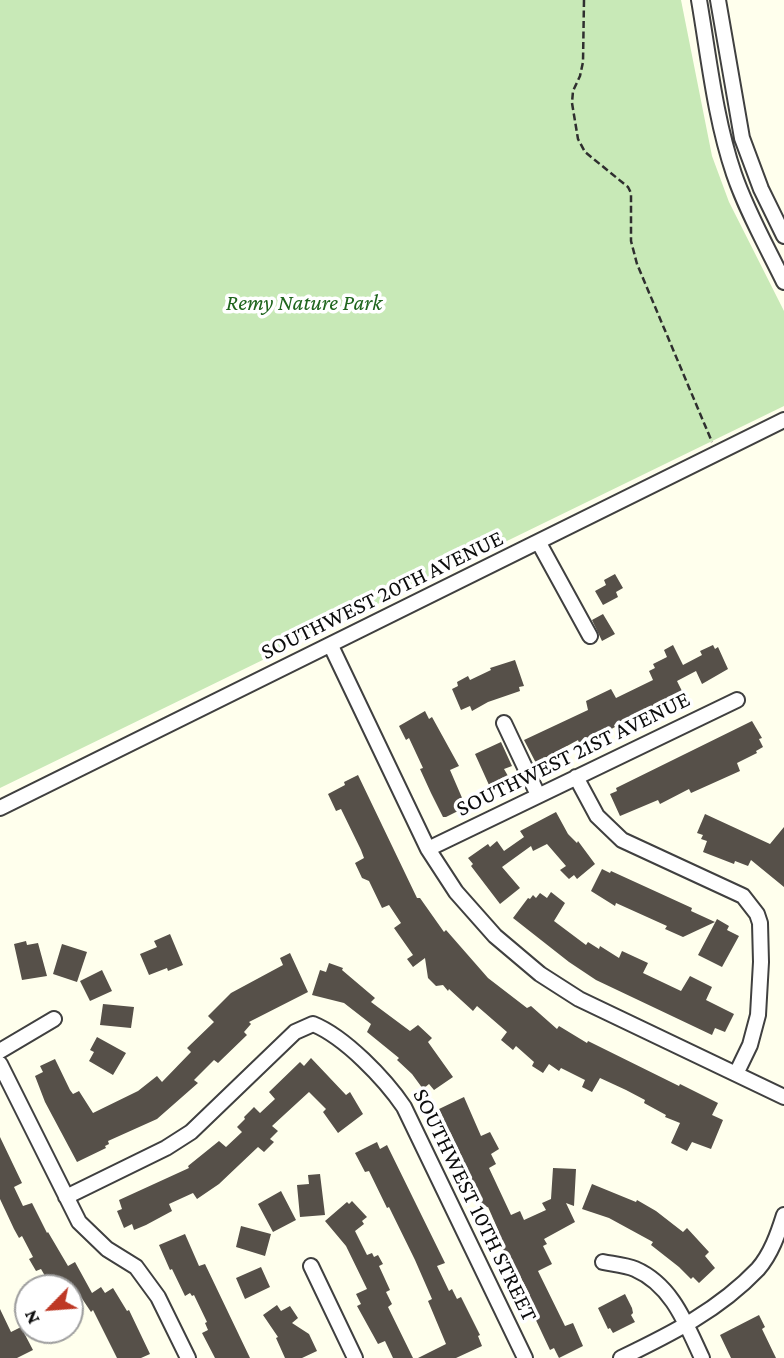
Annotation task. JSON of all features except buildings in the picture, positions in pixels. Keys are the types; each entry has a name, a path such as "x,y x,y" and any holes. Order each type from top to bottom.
{"street":[{"path":"699,0 718,112 734,173 784,282"},
{"path":"718,0 746,153 784,236"},
{"path":"707,46 726,43"},
{"name":"SOUTHWEST 20TH AVENUE","path":"0,808 784,421"},
{"path":"539,543 590,636"},
{"path":"331,646 428,849 456,892 495,936 540,974 579,999 784,1097"},
{"name":"SOUTHWEST 21ST AVENUE","path":"428,849 737,701"},
{"path":"504,723 538,795"},
{"path":"576,777 597,817 622,840 743,896 754,908 760,923 758,1015 750,1045 736,1074"},
{"path":"0,1051 54,1019"},
{"name":"SOUTHWEST 10TH STREET","path":"66,1197 166,1149 191,1132 295,1032 313,1024 329,1031 390,1086 404,1107 525,1358"},
{"path":"0,1064 79,1222 107,1249 136,1267 158,1297 188,1358"},
{"path":"621,1358 687,1326 759,1268 775,1241 784,1215"},
{"path":"603,1262 634,1268 654,1280 669,1294 702,1358"},
{"path":"311,1266 355,1358"}],"path":[{"path":"584,0 583,62 573,91 572,103 578,139 585,152 628,187 631,193 631,241 637,264 704,427"}],"green space":[{"name":"Remy Nature Park","path":"0,0 681,0 712,156 729,202 784,311 784,406 0,788"}]}
